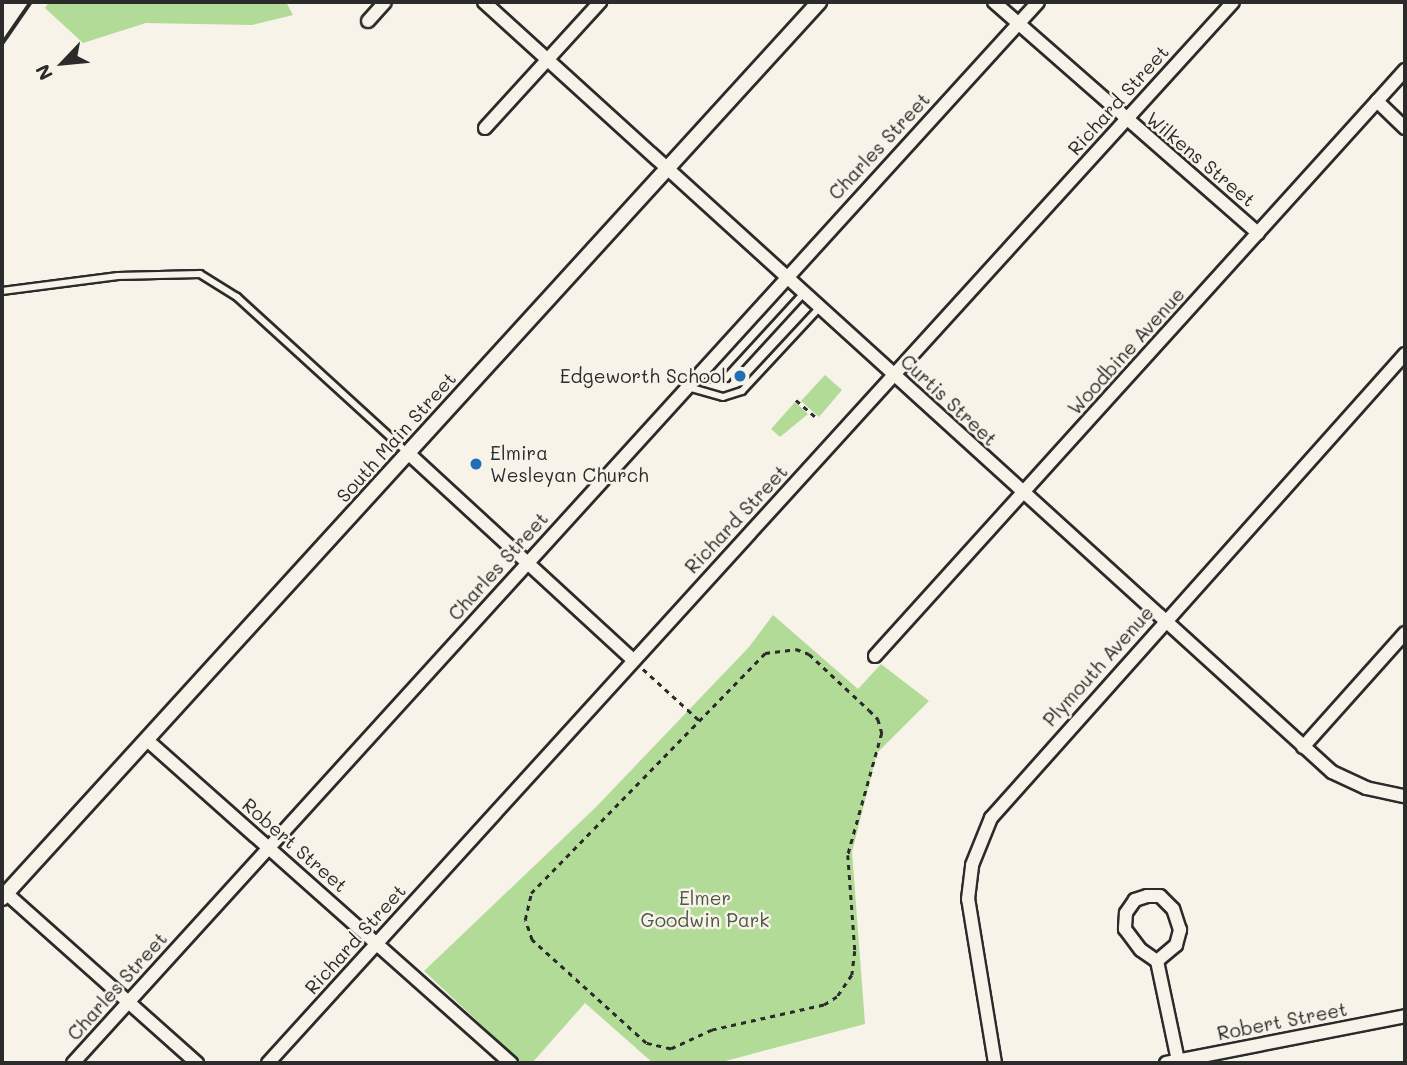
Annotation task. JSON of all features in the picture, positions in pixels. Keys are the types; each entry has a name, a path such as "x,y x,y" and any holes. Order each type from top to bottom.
{"street":[{"path":"368,21 386,2"},
{"name":"Curtis Street","path":"484,2 1303,747 1332,772 1375,790 1405,796"},
{"path":"485,128 600,2"},
{"name":"South Main Street","path":"4,895 819,2"},
{"name":"Wilkens Street","path":"994,2 1125,121 1258,233"},
{"name":"Charles Street","path":"73,1063 785,277 1038,2"},
{"name":"Richard Street","path":"268,1063 1233,2"},
{"name":"Woodbine Avenue","path":"874,656 1405,70"},
{"path":"1377,101 1405,128"},
{"name":"Plymouth Avenue","path":"996,1063 968,900 976,849 991,818 1012,789 1405,354"},
{"path":"408,453 632,660"},
{"path":"1303,747 1405,633"},
{"name":"Robert Street","path":"147,740 511,1063"},
{"path":"4,895 129,1001 197,1063"},
{"path":"1157,961 1176,945 1180,930 1173,909 1160,897 1147,896 1135,900 1126,913 1125,929 1141,950 1157,961 1172,1062"},
{"name":"Robert Street","path":"1172,1062 1405,1016"}],"lane":[{"path":"2,291 118,276 200,274 237,297 408,453"},
{"path":"702,369 713,379 726,378 803,294"},
{"path":"686,387 723,397 743,391 819,308"}],"path":[{"path":"796,400 818,419"},
{"path":"796,649 809,654 869,710 878,719 882,733 848,855 855,951 846,986 824,1006 712,1030 671,1049 646,1043 541,949 527,932 526,907 531,892 699,720 765,653 796,649"},
{"path":"632,660 699,720"}],"green space":[{"path":"49,2 286,2 293,15 252,25 146,23 83,43 45,8"},
{"path":"825,375 842,390 819,417 801,401"},
{"path":"795,402 808,414 780,437 771,429"},
{"name":"Elmer Goodwin Park","path":"773,615 858,689 881,664 929,701 877,753 852,852 865,1024 718,1063 653,1063 585,1003 532,1063 522,1063 424,971 595,808 749,647"}],"railway":[{"path":"2,44 31,2"}],"place":[{"name":"Edgeworth School","path":"740,376"},
{"name":"Elmira Wesleyan Church","path":"476,464"}]}
